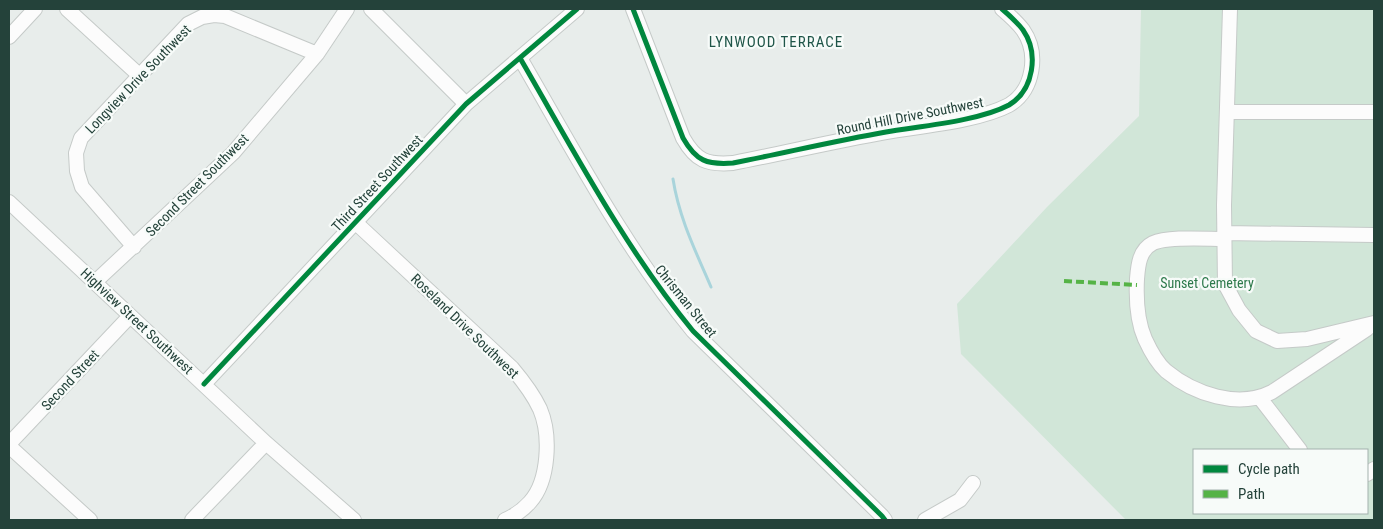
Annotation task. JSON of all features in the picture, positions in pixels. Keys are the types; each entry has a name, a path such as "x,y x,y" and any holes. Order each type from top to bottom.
{"street":[{"path":"9,37 35,9"},
{"path":"67,9 139,75"},
{"name":"Second Street Southwest","path":"95,282 234,153 317,54 347,9"},
{"path":"371,9 466,104"},
{"name":"Third Street Southwest","path":"204,384 466,104 577,9"},
{"name":"Round Hill Drive Southwest","path":"633,9 683,138 691,151 702,160 715,164 733,163 869,135 987,114 1010,104 1024,90 1031,74 1033,58 1024,32 1002,9"},
{"path":"1230,9 1224,236 1225,284 1239,310 1256,330 1277,341 1307,339 1374,324"},
{"name":"Longview Drive Southwest","path":"134,247 82,187 77,171 76,153 81,138 139,75 188,24 202,17 214,15 225,16 317,54"},
{"name":"Chrisman Street","path":"520,58 616,226 665,297 693,331 884,520"},
{"path":"1227,112 1374,112"},
{"name":"Highview Street Southwest","path":"9,202 266,443 354,520"},
{"name":"Roseland Drive Southwest","path":"355,222 512,368 527,385 540,410 546,435 546,453 540,487 530,502 515,515 505,520"},
{"path":"1374,235 1224,236 1164,240 1152,244 1143,252 1138,263 1137,285 1139,322 1152,353 1165,370 1189,386 1216,396 1236,399 1260,398 1272,392 1374,324"},
{"name":"Second Street","path":"9,445 130,316"},
{"path":"1260,398 1299,449"},
{"path":"192,520 266,443"},
{"path":"9,445 90,520"},
{"path":"925,520 960,500 974,483"}],"green space":[{"name":"Sunset Cemetery","path":"1141,9 1374,9 1374,520 1126,520 961,354 957,304 1047,207 1139,116"}],"waterway":[{"path":"673,179 679,207 711,287"}],"marked path":[{"path":"1064,281 1137,285"}],"cycle path":[{"path":"204,384 466,104 577,9"},
{"path":"633,9 683,138 698,157 716,163 733,163 886,132 966,119 997,111 1009,105 1024,90 1029,81 1032,60 1031,49 1023,30 1002,9"},
{"path":"520,58 622,232 644,266 693,331 885,520"}],"district":[{"name":"LYNWOOD TERRACE","path":"776,42"}]}
